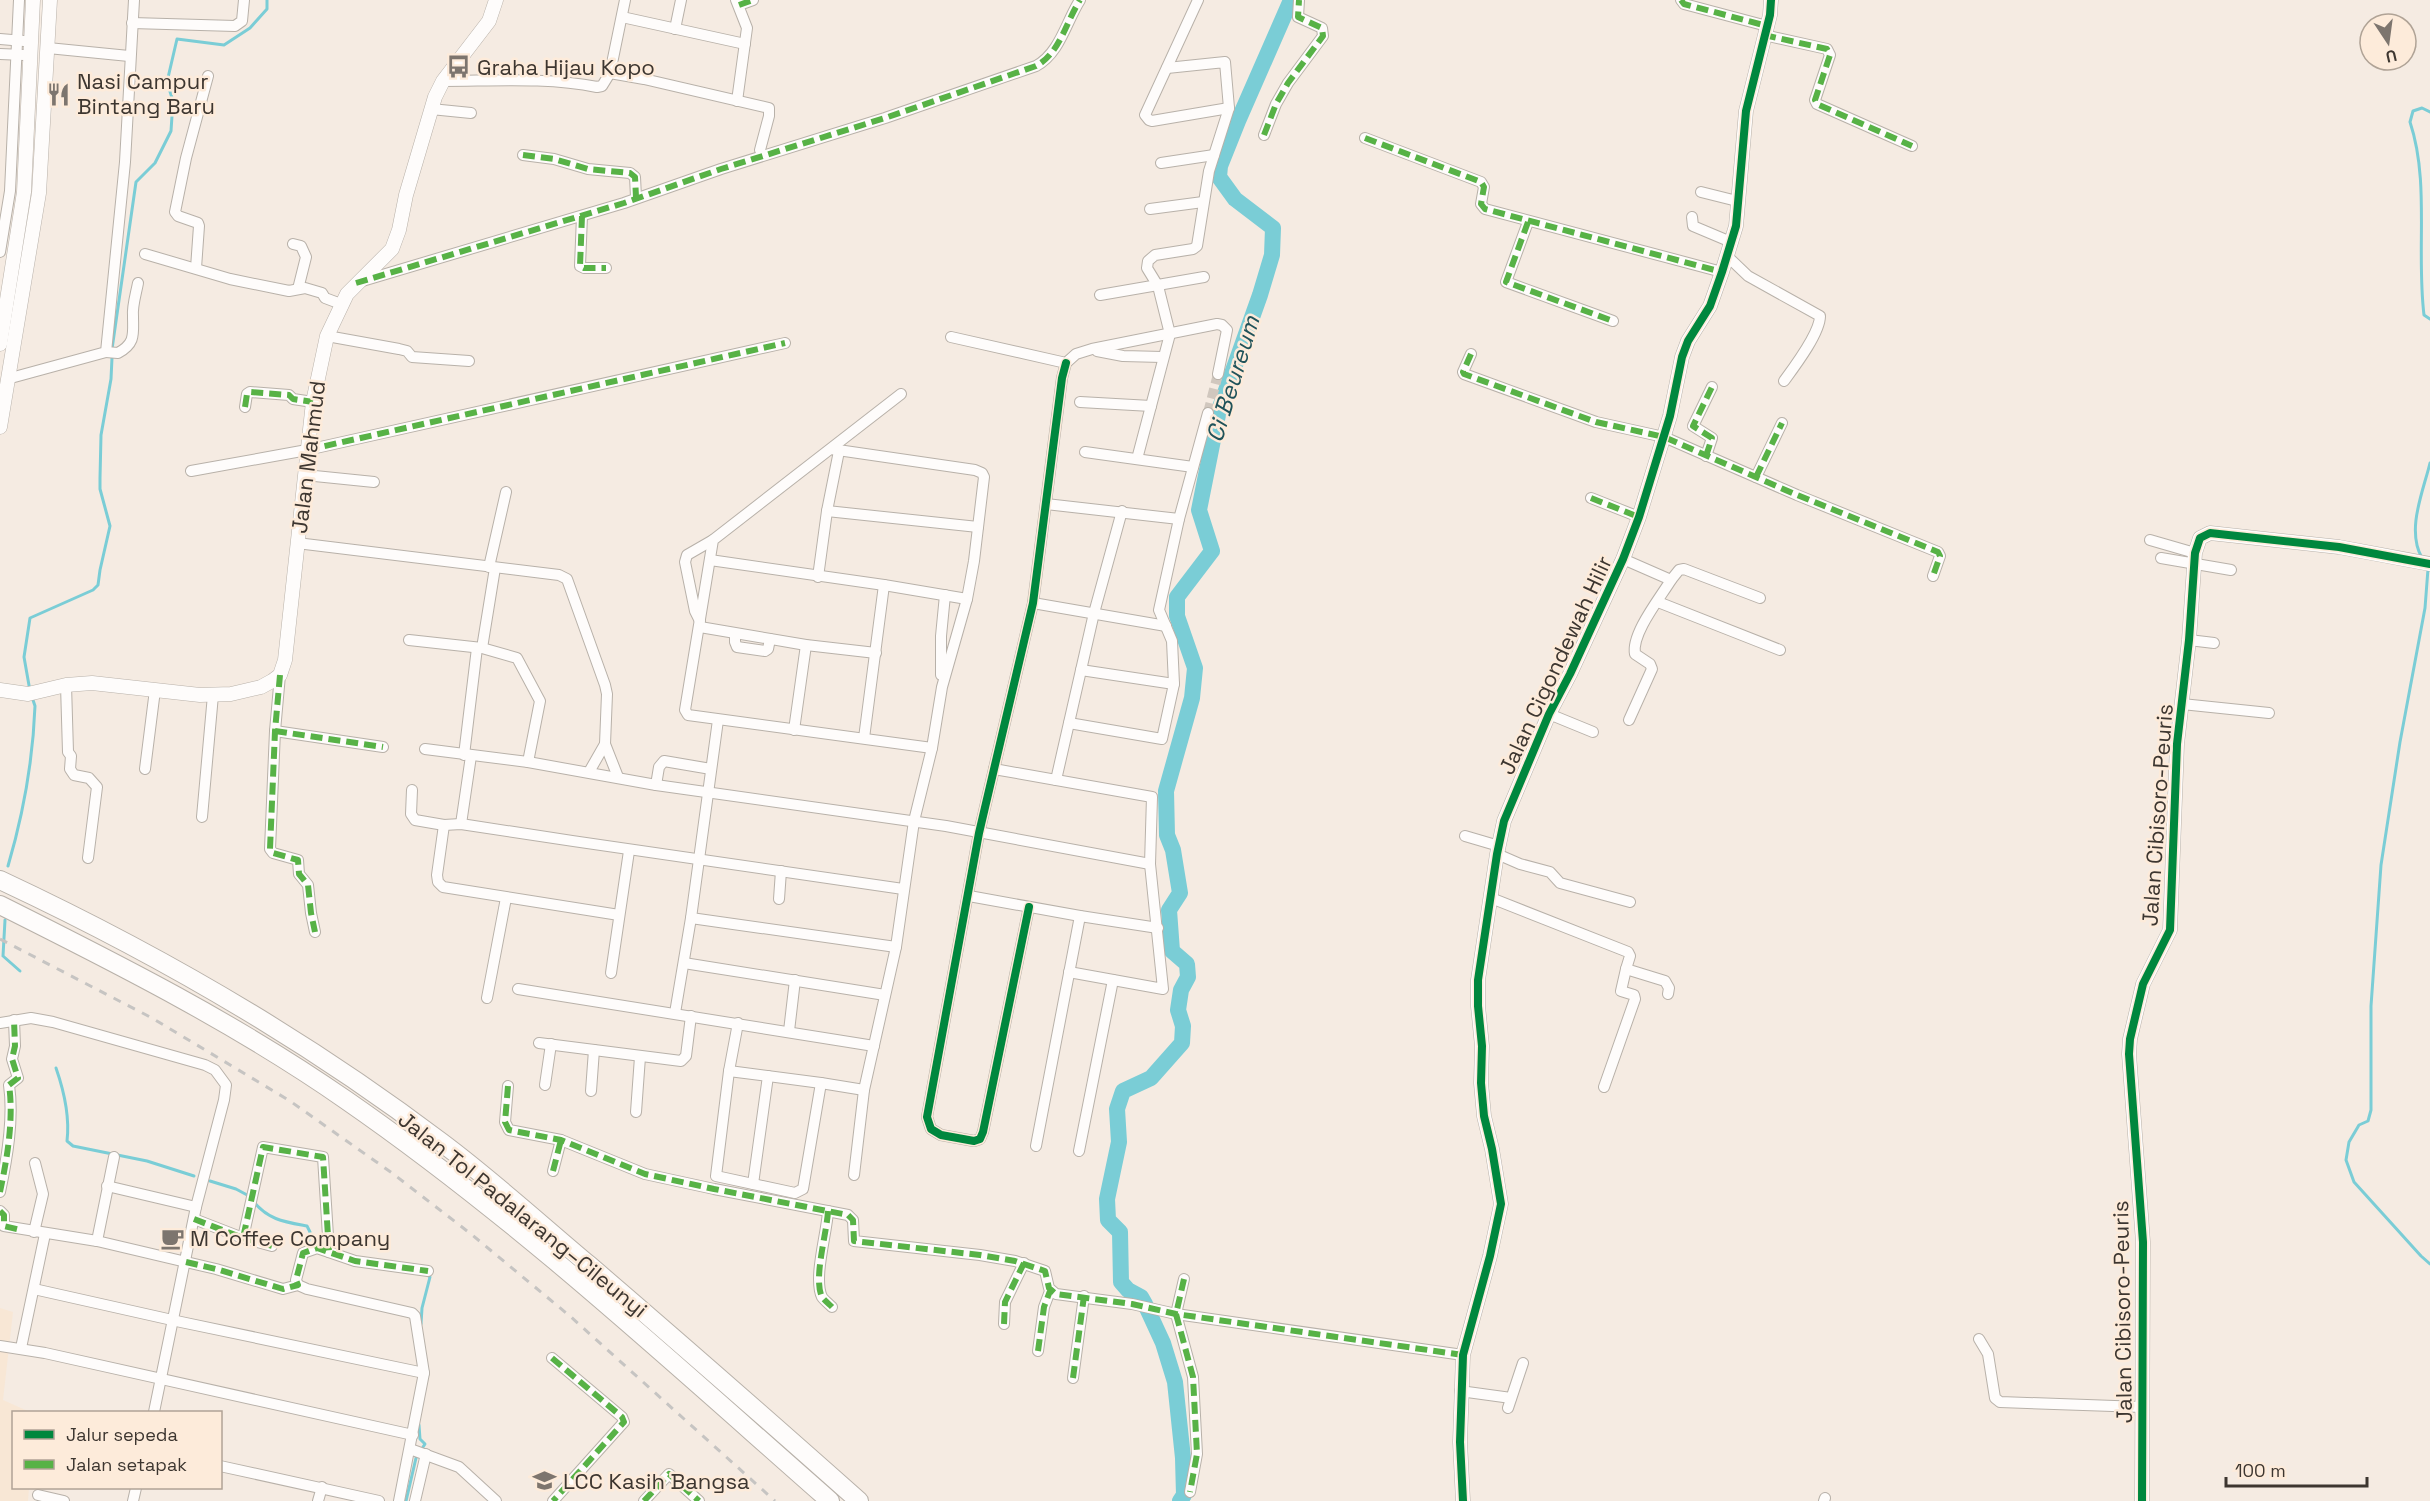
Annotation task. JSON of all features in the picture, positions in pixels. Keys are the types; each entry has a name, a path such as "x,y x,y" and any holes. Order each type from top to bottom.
{"highway":[{"name":"Jalan Tol Padalarang–Cileunyi","path":"0,880 60,908 259,1018 441,1142 596,1271 860,1501"},
{"name":"Jalan Tol Padalarang–Cileunyi","path":"0,905 128,970 247,1036 344,1098 407,1143 593,1292 830,1501"}],"street":[{"path":"0,427 7,379 24,192 24,48 19,0"},
{"path":"0,252 10,191 24,48 33,0"},
{"path":"0,344 11,316 39,193 50,0"},
{"path":"106,352 125,162 129,56 134,0"},
{"path":"132,22 235,26 242,21 244,0"},
{"name":"Jalan Mahmud","path":"280,675 285,660 313,402 327,336 341,304 356,283 388,254 395,243 431,109 445,77 489,21 496,0"},
{"path":"445,77 552,81 602,86 610,73 625,0"},
{"path":"675,29 681,0"},
{"path":"738,101 747,28 737,3 753,0"},
{"path":"356,283 582,216 885,118 1036,66 1044,62 1052,53 1080,0"},
{"path":"1198,0 1144,115 1149,120 1229,108"},
{"path":"1264,135 1276,104 1288,83 1323,36 1322,28 1298,17 1299,0"},
{"path":"1681,0 1684,4 1827,49 1830,55 1815,100 1817,104 1912,146"},
{"name":"Jalan Cigondewah Hilir","path":"1463,1501 1460,1390 1463,1355 1490,1256 1501,1204 1484,1116 1481,1083 1482,1046 1478,1006 1478,980 1498,850 1504,821 1549,714 1623,559 1664,437 1682,357 1688,341 1711,304 1722,272 1736,226 1746,111 1771,0"},
{"path":"622,17 744,44"},
{"path":"0,39 24,48"},
{"path":"0,54 24,48"},
{"path":"48,48 129,56"},
{"path":"1137,459 1162,357 1170,334 1158,286 1147,268 1148,261 1155,255 1193,249 1197,246 1203,202 1214,155 1229,108 1225,62 1167,68"},
{"path":"610,73 628,75 769,108 760,150"},
{"path":"196,268 200,226 198,223 178,216 175,212 186,159 208,76"},
{"path":"431,109 471,113"},
{"path":"1365,138 1481,182 1484,187 1480,201 1482,206 1528,222 1722,272"},
{"path":"523,154 588,168 630,173 635,177 636,197"},
{"path":"1161,163 1214,155"},
{"path":"1701,192 1737,201"},
{"path":"1150,209 1203,202"},
{"path":"582,216 580,266 606,268"},
{"path":"1692,217 1693,226 1729,249 1748,276 1820,316 1820,321 1809,343 1784,381"},
{"path":"1528,222 1506,282 1613,321"},
{"path":"293,244 301,246 306,257 298,289"},
{"path":"145,254 230,279 289,291 305,288 322,293 325,298 341,304"},
{"path":"1100,296 1204,277"},
{"path":"7,379 106,352 118,353 131,343 135,327 133,316 138,283"},
{"path":"1029,907 983,1132 978,1141 950,1137 933,1130 927,1117 979,833 1034,603 1062,378 1066,363 1076,354 1217,324 1227,330 1218,374"},
{"path":"327,336 399,349 407,351 412,357 469,361"},
{"path":"951,337 1066,363"},
{"path":"191,471 307,450 785,343"},
{"path":"1092,350 1123,356 1162,357"},
{"path":"1471,354 1464,374 1605,425 1664,437 1938,552 1940,556 1933,576"},
{"path":"1706,456 1712,438 1693,426 1712,387"},
{"path":"245,407 247,394 251,392 289,395 293,399 313,402"},
{"path":"700,624 695,611 685,562 687,555 713,540 835,450 901,394"},
{"path":"1080,402 1151,406"},
{"path":"1069,723 1162,739 1174,684 1172,641 1159,610 1179,519 1208,413"},
{"path":"1756,477 1782,423"},
{"path":"818,577 835,450"},
{"path":"835,450 979,471 984,477 967,599 942,687 932,748 914,821 896,947 864,1090 854,1175"},
{"path":"1084,452 1193,467"},
{"path":"305,475 374,482"},
{"path":"461,824 480,648 506,492"},
{"path":"1591,498 1639,517"},
{"path":"1046,504 1179,519"},
{"path":"826,511 978,527"},
{"path":"1056,780 1094,614 1122,511"},
{"path":"2195,559 2200,538 2210,533 2339,547 2425,563"},
{"path":"713,540 685,710 688,715 932,748"},
{"path":"2150,540 2195,559 2231,570"},
{"path":"297,543 559,575 567,579 607,694 604,744 589,772"},
{"path":"2162,558 2195,559"},
{"path":"1623,559 1671,580"},
{"name":"Jalan Cibisoro-Peuris","path":"2142,1501 2143,1242 2129,1054 2130,1039 2144,984 2170,930 2177,744 2189,640 2195,559"},
{"path":"710,561 967,599"},
{"path":"1629,720 1652,669 1650,664 1637,657 1634,648 1639,632 1678,570 1684,568 1760,598"},
{"path":"864,738 884,585"},
{"path":"942,687 941,636 945,595"},
{"path":"1658,602 1780,650"},
{"path":"1034,603 1166,626"},
{"path":"700,624 735,634 737,647 765,651 768,649 770,639 876,653"},
{"path":"409,640 480,648 517,658 540,701 528,762"},
{"path":"2189,640 2214,643"},
{"path":"794,730 806,645"},
{"path":"1081,670 1174,684"},
{"path":"0,690 31,694 66,685 92,683 213,695 231,694 261,687 280,675"},
{"path":"280,675 275,731 271,852 298,860 299,874 309,885 310,913 315,932"},
{"path":"66,685 70,770 74,775 89,778 97,787 88,858"},
{"path":"145,769 155,690"},
{"path":"202,817 213,695"},
{"path":"2182,704 2269,713"},
{"path":"1549,714 1593,732"},
{"path":"675,1013 691,918 718,720"},
{"path":"275,731 383,747"},
{"path":"604,744 618,777"},
{"path":"425,749 528,762 656,785 914,821 1150,864"},
{"path":"656,785 659,766 664,761 711,769"},
{"path":"994,769 1152,797 1150,864 1163,989 1069,972"},
{"path":"412,790 412,819 444,825 461,824 629,851 903,889"},
{"path":"444,825 437,875 440,885 506,898 619,915"},
{"path":"1466,837 1498,850 1520,864 1550,872 1560,882 1630,902"},
{"path":"611,973 629,851"},
{"path":"779,899 781,871"},
{"path":"969,896 1158,927"},
{"path":"487,998 506,898"},
{"path":"1491,898 1624,950 1630,956 1621,991 1634,994 1635,999 1604,1088"},
{"path":"1036,1146 1080,916"},
{"path":"691,918 896,947"},
{"path":"684,963 885,995"},
{"path":"1626,969 1665,981 1669,988 1668,994"},
{"path":"789,1031 795,980"},
{"path":"1079,1151 1113,980"},
{"path":"518,989 874,1046"},
{"path":"545,1085 545,1043 640,1057 683,1060 691,1016"},
{"path":"0,1023 31,1018 53,1022 205,1065 222,1076 226,1085 196,1207 154,1411"},
{"path":"0,1192 10,1107 9,1086 18,1078 12,1059 15,1046 14,1020"},
{"path":"714,1190 729,1071 738,1023"},
{"path":"591,1091 594,1050"},
{"path":"636,1112 640,1057"},
{"path":"729,1071 864,1090"},
{"path":"753,1184 768,1076"},
{"path":"716,1176 795,1193 803,1189 821,1083"},
{"path":"508,1086 505,1126 509,1130 561,1140 645,1174 852,1217 854,1241 981,1255 1024,1263 1045,1271 1050,1291 1044,1307 1038,1351"},
{"path":"553,1171 561,1140"},
{"path":"243,1238 263,1147 323,1156 329,1252"},
{"path":"97,1241 114,1156"},
{"path":"33,1232 43,1194 35,1163"},
{"path":"107,1186 196,1207"},
{"path":"0,1211 4,1215 4,1226 97,1241 216,1269 283,1289 298,1285 307,1289 412,1312 415,1316 424,1373 399,1501"},
{"path":"828,1211 827,1234 818,1277 822,1298 832,1307"},
{"path":"194,1219 243,1238 272,1246"},
{"path":"21,1348 45,1234"},
{"path":"298,1285 296,1280 305,1251 317,1248 375,1265 428,1271"},
{"path":"1004,1324 1005,1302 1024,1263"},
{"path":"1184,1279 1176,1314 1193,1377 1197,1454 1190,1492"},
{"path":"34,1289 173,1321 424,1373"},
{"path":"1050,1291 1056,1294 1132,1304 1176,1314 1463,1355"},
{"path":"1073,1378 1084,1296"},
{"path":"1979,1339 1988,1354 1995,1398 2000,1402 2142,1407"},
{"path":"0,1346 21,1348 413,1435"},
{"path":"552,1358 622,1417 624,1422 553,1501"},
{"path":"1460,1390 1510,1403 1523,1363"},
{"path":"410,1449 459,1467 496,1501"},
{"path":"415,1501 426,1454"},
{"path":"222,1466 379,1501"},
{"path":"644,1501 669,1474 699,1501"},
{"path":"318,1501 322,1487"},
{"path":"38,1495 64,1501"}],"shaded area":[{"path":"0,1308 13,1312 3,1400 28,1411 12,1411 12,1489 29,1489 28,1501 0,1501"}],"waterway":[{"path":"112,349 136,182 155,163 171,131 173,101 167,82 177,39 224,45 250,28 267,9 267,0"},
{"name":"Ci Beureum","path":"1180,1501 1184,1495 1183,1458 1175,1382 1163,1343 1145,1304 1141,1297 1128,1290 1121,1282 1120,1232 1108,1220 1107,1199 1119,1142 1117,1109 1123,1091 1151,1078 1182,1043 1183,1026 1178,1010 1181,990 1188,977 1187,964 1172,951 1169,910 1180,893 1173,850 1167,835 1166,791 1192,698 1195,668 1177,616 1177,597 1212,551 1199,510 1219,410 1272,255 1273,228 1235,199 1219,177 1220,166 1291,0"},
{"path":"2430,112 2422,108 2413,111 2410,122 2420,168 2424,315 2430,319"},
{"path":"30,691 24,657 30,618 93,590 98,585 110,526 100,489 100,478 101,435 111,379 112,358"},
{"path":"2422,558 2417,547 2417,511 2430,463"},
{"path":"2428,569 2425,608 2400,742 2381,865 2371,1006 2371,1110 2368,1121 2359,1125 2349,1142 2346,1160 2354,1182 2430,1264"},
{"path":"8,866 23,807 30,766 35,706 32,697"},
{"path":"5,920 3,956 20,971"},
{"path":"56,1068 66,1104 67,1141 73,1146 147,1161 194,1176"},
{"path":"210,1181 236,1189 249,1196"},
{"path":"253,1201 271,1216 307,1226 310,1232 308,1245"},
{"path":"421,1324 422,1308 430,1277 426,1274"},
{"path":"419,1425 420,1439 425,1444 423,1447"},
{"path":"406,1501 416,1458"}],"tunnel":[{"path":"1208,413 1218,374"}],"railway":[{"path":"0,939 152,1018 290,1101 392,1173 471,1234 571,1317 775,1501"}],"marked path":[{"path":"739,5 753,0"},
{"path":"356,283 624,203 1036,66 1057,45 1080,0"},
{"path":"1264,135 1276,104 1288,83 1323,36 1322,28 1298,17 1299,0"},
{"path":"1681,0 1684,4 1767,26"},
{"path":"1764,35 1827,49 1830,55 1815,100 1817,104 1912,146"},
{"path":"1365,138 1481,182 1484,187 1481,204 1485,209 1722,272"},
{"path":"523,155 554,159 588,169 630,173 635,177 636,197"},
{"path":"582,216 580,266 606,268"},
{"path":"1528,222 1506,282 1613,321"},
{"path":"307,450 785,343"},
{"path":"1471,354 1464,374 1596,422 1664,437 1797,495 1938,552 1940,556 1933,576"},
{"path":"1706,456 1712,438 1693,426 1712,387"},
{"path":"245,407 247,394 250,392 289,395 293,399 313,402"},
{"path":"1756,477 1782,423"},
{"path":"1591,498 1639,517"},
{"path":"280,675 270,849 273,853 298,860 299,874 308,885 315,932"},
{"path":"275,731 383,747"},
{"path":"0,1192 10,1125 9,1085 18,1078 12,1059 15,1046 14,1020"},
{"path":"508,1086 505,1122 509,1130 561,1140 645,1174 848,1215 853,1220 854,1241 1015,1261 1045,1271 1049,1288 1056,1294 1132,1304 1176,1314 1463,1355"},
{"path":"553,1171 561,1140"},
{"path":"194,1219 243,1238 263,1147 323,1157 329,1252"},
{"path":"0,1211 4,1215 4,1226 21,1230"},
{"path":"828,1211 819,1279 822,1297 832,1307"},
{"path":"243,1238 272,1246"},
{"path":"186,1262 283,1289 298,1285 296,1280 303,1253 317,1248 355,1261 428,1271"},
{"path":"1004,1324 1005,1302 1024,1263"},
{"path":"1184,1279 1176,1314 1193,1377 1197,1454 1190,1492"},
{"path":"1038,1351 1044,1307 1050,1291"},
{"path":"1073,1378 1084,1296"},
{"path":"552,1358 622,1417 624,1422 553,1501"},
{"path":"644,1501 669,1474 699,1501"}],"cycle path":[{"path":"1463,1501 1460,1442 1463,1355 1490,1256 1501,1204 1484,1116 1481,1083 1482,1046 1478,1006 1478,980 1497,854 1504,821 1549,714 1623,559 1639,517 1670,416 1682,357 1688,341 1710,306 1722,272 1736,226 1746,111 1770,15 1771,0"},
{"path":"1029,907 983,1132 980,1139 974,1141 941,1135 931,1129 927,1117 979,833 1033,603 1062,378 1066,363"},
{"path":"2142,1501 2143,1242 2129,1054 2130,1039 2143,984 2170,930 2177,744 2189,640 2195,553 2200,538 2210,533 2339,547 2430,564"}],"place":[{"name":"Graha Hijau Kopo","path":"459,67"},
{"name":"Nasi Campur Bintang Baru","path":"59,94"},
{"name":"M Coffee Company","path":"172,1238"},
{"name":"LCC Kasih Bangsa","path":"545,1481"}]}
